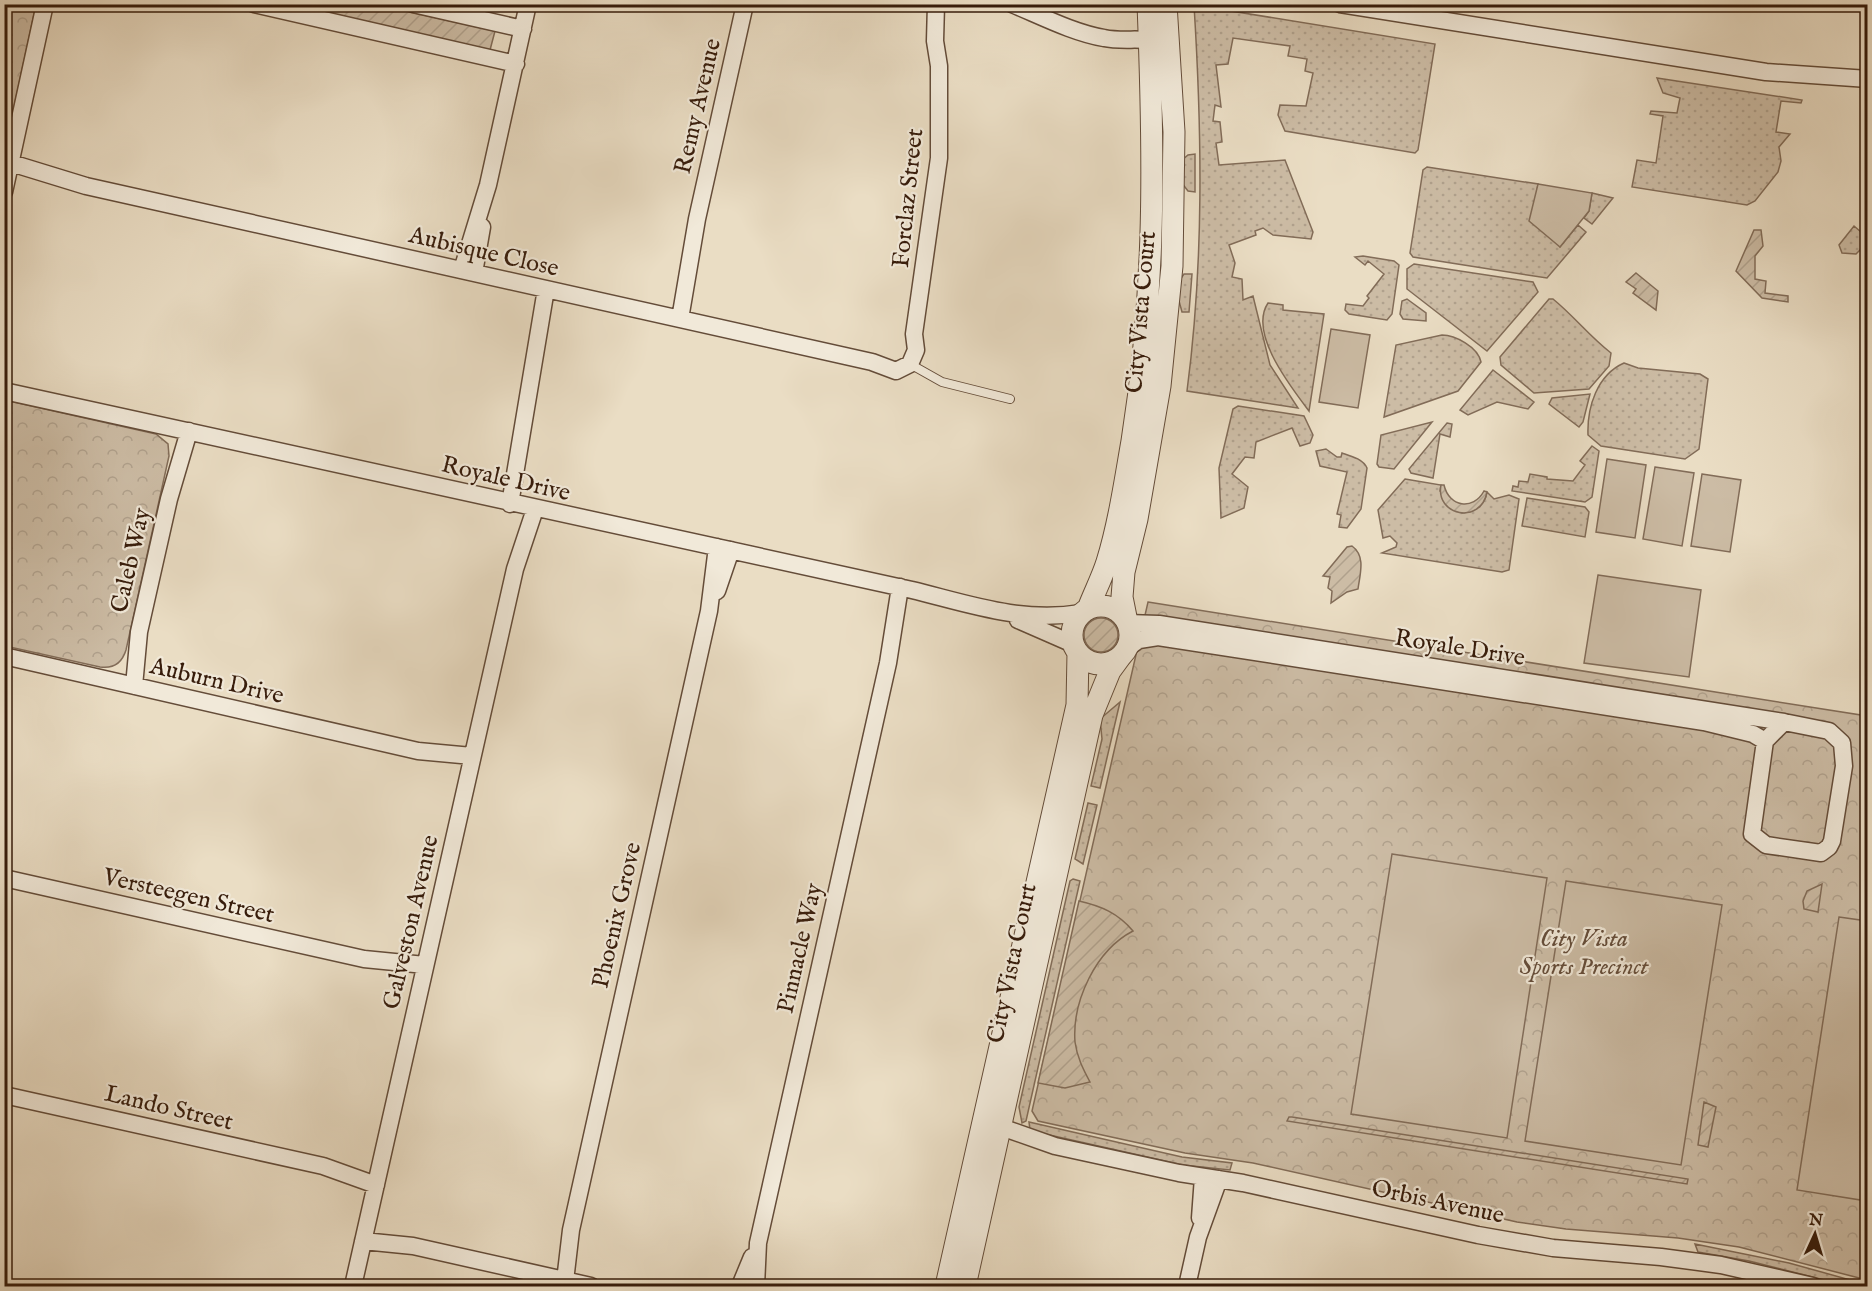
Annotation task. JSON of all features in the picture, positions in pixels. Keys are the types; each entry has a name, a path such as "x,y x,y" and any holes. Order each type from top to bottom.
{"street":[{"path":"4,192 45,4"},
{"path":"254,4 286,8 516,64"},
{"path":"413,4 523,29"},
{"path":"468,272 528,4"},
{"name":"Remy Avenue","path":"675,318 745,4"},
{"name":"Forclaz Street","path":"936,4 935,41 939,66"},
{"name":"Forclaz Street","path":"906,360 914,334 936,188 939,66 948,4"},
{"path":"1012,4 1101,38 1124,50 1156,45"},
{"name":"City Vista Court","path":"1127,623 1122,597 1124,572 1137,519 1160,386 1172,266 1174,132 1148,4"},
{"name":"City Vista Court","path":"1085,611 1110,550 1125,481 1145,353 1154,209 1156,45 1166,4"},
{"path":"1355,6 1766,72 1868,79"},
{"name":"Aubisque Close","path":"10,169 872,362 906,360"},
{"name":"Galveston Avenue","path":"353,1287 515,568 520,432 551,290"},
{"name":"Royale Drive","path":"6,390 516,505 906,588 992,611"},
{"name":"Caleb Way","path":"127,684 184,430"},
{"name":"Phoenix Grove","path":"559,1280 724,549"},
{"name":"Pinnacle Way","path":"740,1287 758,1243 906,588"},
{"path":"1106,606 1122,614 1127,623 1130,640 1124,653 1103,664 1085,659 1075,649 1030,624 992,611 1050,618 1106,606"},
{"path":"1075,649 1072,628 1085,611"},
{"name":"Royale Drive","path":"1124,653 1139,640 1158,637 1704,722 1753,734 1765,741 1752,834 1766,845 1821,853 1829,848 1832,841 1844,766 1842,743 1829,731 1159,624 1127,623"},
{"name":"City Vista Court","path":"946,1287 1077,705 1075,649"},
{"name":"City Vista Court","path":"965,1287 1092,715 1105,681 1124,653"},
{"name":"Auburn Drive","path":"4,656 471,763"},
{"path":"1765,741 1784,722"},
{"name":"Versteegen Street","path":"4,878 423,973"},
{"name":"Lando Street","path":"4,1095 377,1178"},
{"name":"Orbis Avenue","path":"999,1133 1527,1244 1686,1260 1758,1272 1810,1286"},
{"path":"1187,1287 1211,1178"},
{"path":"364,1235 591,1287"},
{"name":"Pinnacle Way","path":"756,1287 758,1243"}],"lane":[{"path":"906,360 942,382 1010,399"}],"green space":[{"path":"4,5 36,5 5,149"},
{"path":"303,5 379,5 495,31 490,50 307,8"},
{"path":"1194,5 1435,44 1418,150 1415,153 1285,131 1278,115 1280,105 1306,106 1313,73 1305,71 1307,59 1288,56 1290,46 1233,38 1228,64 1216,65 1221,107 1215,105 1213,121 1220,122 1222,142 1216,143 1219,165 1285,160 1313,232 1311,239 1273,235 1263,228 1255,231 1256,235 1229,245 1235,263 1232,277 1242,279 1243,300 1253,296 1270,365 1298,408 1187,391 1193,343 1200,198 1199,102"},
{"path":"1657,78 1802,100 1801,103 1781,101 1776,132 1790,134 1779,147 1781,161 1778,172 1755,201 1747,205 1632,187 1637,160 1656,163 1663,116 1650,114 1651,111 1677,113 1680,98 1663,93"},
{"path":"1195,154 1195,192 1188,191 1181,182 1181,161 1188,155"},
{"path":"1427,167 1538,184 1535,204 1560,247 1578,225 1586,232 1547,278 1413,257 1410,253 1423,170"},
{"path":"1538,184 1592,193 1589,211 1560,247 1529,221"},
{"path":"1592,193 1613,198 1592,224 1584,218 1589,211"},
{"path":"1854,226 1861,232 1862,248 1856,254 1842,253 1839,245"},
{"path":"1754,230 1761,230 1763,246 1755,256 1755,279 1766,281 1765,293 1788,296 1788,302 1762,298 1736,271"},
{"path":"1363,256 1394,261 1399,265 1392,314 1387,320 1349,314 1345,310 1346,304 1363,306 1369,298 1367,296 1384,274 1368,261 1365,265 1355,257"},
{"path":"1414,264 1533,282 1538,292 1487,351 1407,289 1407,269"},
{"path":"1636,273 1658,291 1656,310 1633,293 1636,289 1626,282"},
{"path":"1184,274 1192,274 1189,312 1182,312 1177,293 1178,284"},
{"path":"1407,299 1426,313 1426,321 1403,319 1400,314 1402,301"},
{"path":"1549,299 1553,299 1611,353 1609,366 1589,389 1534,393 1501,365 1500,357"},
{"path":"1268,303 1283,305 1283,310 1324,314 1309,411 1283,374 1267,344 1263,329 1263,315"},
{"path":"1331,329 1370,335 1358,408 1319,402"},
{"path":"1442,335 1453,337 1471,347 1481,362 1458,391 1384,417 1396,345"},
{"path":"1624,363 1638,368 1700,374 1708,379 1699,449 1685,459 1601,446 1588,435 1589,414 1600,384 1615,368"},
{"path":"1493,370 1534,402 1528,409 1497,402 1468,415 1460,410"},
{"path":"1590,394 1583,422 1579,427 1549,404 1552,398"},
{"path":"5,400 156,434 168,444 169,456 126,650 120,662 113,666 100,667 5,646"},
{"path":"1238,406 1304,416 1313,435 1310,443 1300,446 1292,428 1256,442 1254,458 1245,457 1232,474 1248,487 1244,508 1221,518 1219,468 1233,409"},
{"path":"1432,422 1394,469 1379,467 1377,464 1381,435"},
{"path":"1447,423 1452,424 1450,437 1440,434 1433,478 1411,473 1409,469"},
{"path":"1592,446 1599,451 1592,497 1585,502 1512,491 1513,486 1518,487 1519,481 1528,482 1530,474 1547,477 1547,479 1573,481 1585,465 1580,461"},
{"path":"1326,449 1337,457 1341,457 1342,453 1356,458 1367,468 1361,509 1347,528 1339,527 1341,515 1337,514 1347,472 1320,466 1316,451"},
{"path":"1607,459 1646,465 1635,538 1596,532"},
{"path":"1867,463 1868,564 1867,565 1862,521"},
{"path":"1655,467 1694,473 1682,546 1643,539"},
{"path":"1702,474 1741,480 1730,552 1691,546"},
{"path":"1405,479 1441,485 1440,491 1462,513 1479,507 1487,492 1494,499 1509,495 1519,499 1509,570 1502,572 1382,553 1396,547 1397,543 1390,536 1383,538 1378,510"},
{"path":"1441,485 1444,485 1451,498 1462,504 1474,502 1484,491 1487,492 1483,502 1476,509 1460,512 1451,510 1445,504 1441,496"},
{"path":"1527,498 1585,507 1589,512 1585,537 1522,526"},
{"path":"1352,546 1361,560 1358,589 1347,592 1331,603 1332,591 1328,588 1330,577 1323,576 1347,547"},
{"path":"1598,575 1701,590 1689,677 1584,663"},
{"name":"City Vista Sports Precinct","path":"1148,602 1867,716 1867,1280 1739,1247 1678,1238 1566,1229 1517,1222 1253,1163 1185,1153 1038,1121 1032,1111"},
{"path":"1101,618 1113,623 1118,635 1113,647 1101,652 1089,647 1084,635 1089,623"},
{"path":"1120,702 1100,788 1091,786 1102,739 1100,719"},
{"path":"1088,803 1097,805 1083,864 1075,859"},
{"path":"1392,854 1547,878 1507,1138 1351,1114"},
{"path":"1073,879 1080,881 1026,1121 1022,1123 1019,1107 1070,881"},
{"path":"1566,881 1722,905 1681,1165 1525,1141"},
{"path":"1822,884 1818,912 1804,909 1803,901 1807,891"},
{"path":"1079,901 1109,911 1133,931 1108,951 1089,978 1082,994 1075,1026 1075,1042 1077,1053 1090,1082 1065,1088 1038,1083"},
{"path":"1839,917 1867,921 1867,1201 1797,1190"},
{"path":"1704,1102 1716,1107 1708,1147 1698,1145"},
{"path":"1289,1117 1688,1179 1687,1184 1287,1121"},
{"path":"1029,1122 1182,1157 1232,1163 1230,1170 1183,1165 1036,1132 1030,1130"},
{"path":"1695,1244 1789,1263 1854,1281 1848,1286 1749,1261 1698,1252"}]}
